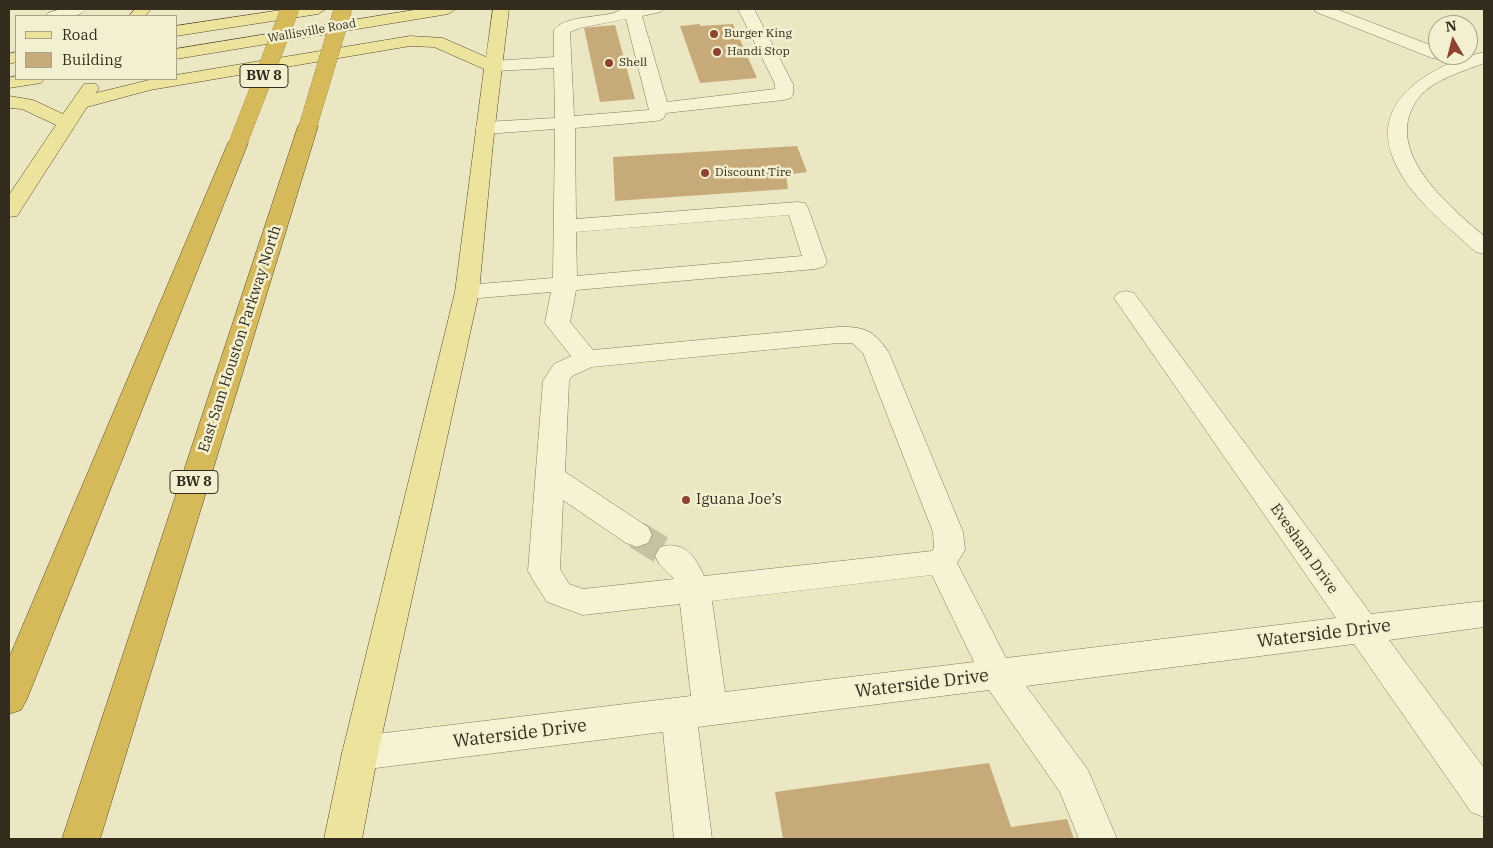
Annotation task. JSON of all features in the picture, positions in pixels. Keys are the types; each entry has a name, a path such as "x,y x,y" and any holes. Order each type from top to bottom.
{"highway":[{"name":"BW 8","path":"9,699 238,143 290,9"},
{"name":"East Sam Houston Parkway North","path":"81,839 308,126 343,9"}],"main road":[{"name":"Wallisville Road","path":"178,31 318,9"},
{"name":"Wallisville Road","path":"178,54 448,9"},
{"path":"343,839 360,753 467,292 485,128 501,9"},
{"path":"79,103 149,85 410,42 437,42 493,66"},
{"path":"9,83 28,80"},
{"path":"9,211 95,80"},
{"path":"9,102 26,104 66,123"}],"street":[{"path":"57,15 78,9"},
{"path":"587,359 557,323 565,284 565,122 562,30 575,24 631,11 655,9"},
{"path":"659,108 784,94 784,84 746,9"},
{"path":"1322,9 1428,50"},
{"path":"485,128 639,118 656,115 659,108 631,11"},
{"path":"493,66 564,62"},
{"path":"1464,65 1431,81 1413,93 1402,112 1397,129 1399,149 1409,170 1424,191 1484,247"},
{"path":"467,292 815,262 797,208 565,226"},
{"name":"Evesham Drive","path":"1126,298 1484,799"},
{"path":"853,334 868,340 876,353 948,532 950,550 941,562 694,588 584,602 558,593 544,571 550,477 556,381 563,370 587,359 853,334"},
{"path":"550,477 637,535"},
{"path":"671,556 684,567 694,588 694,839"},
{"path":"941,562 997,674 1075,782 1098,839"},
{"name":"Waterside Drive","path":"360,753 1484,614"}],"building":[{"name":"Handi Stop","path":"700,24 700,26 733,24 757,78 700,83 680,26"},
{"name":"Shell","path":"615,25 635,99 600,102 584,28"},
{"name":"Discount Tire","path":"797,146 807,172 786,175 788,189 615,201 613,157"},
{"path":"989,763 1011,827 1067,819 1074,839 783,839 775,792"}],"tunnel":[{"path":"637,535 671,556"}],"place":[{"name":"Burger King","path":"714,34"},
{"name":"Handi Stop","path":"717,52"},
{"name":"Shell","path":"609,63"},
{"name":"Discount Tire","path":"705,173"},
{"name":"Iguana Joe’s","path":"686,500"}]}
